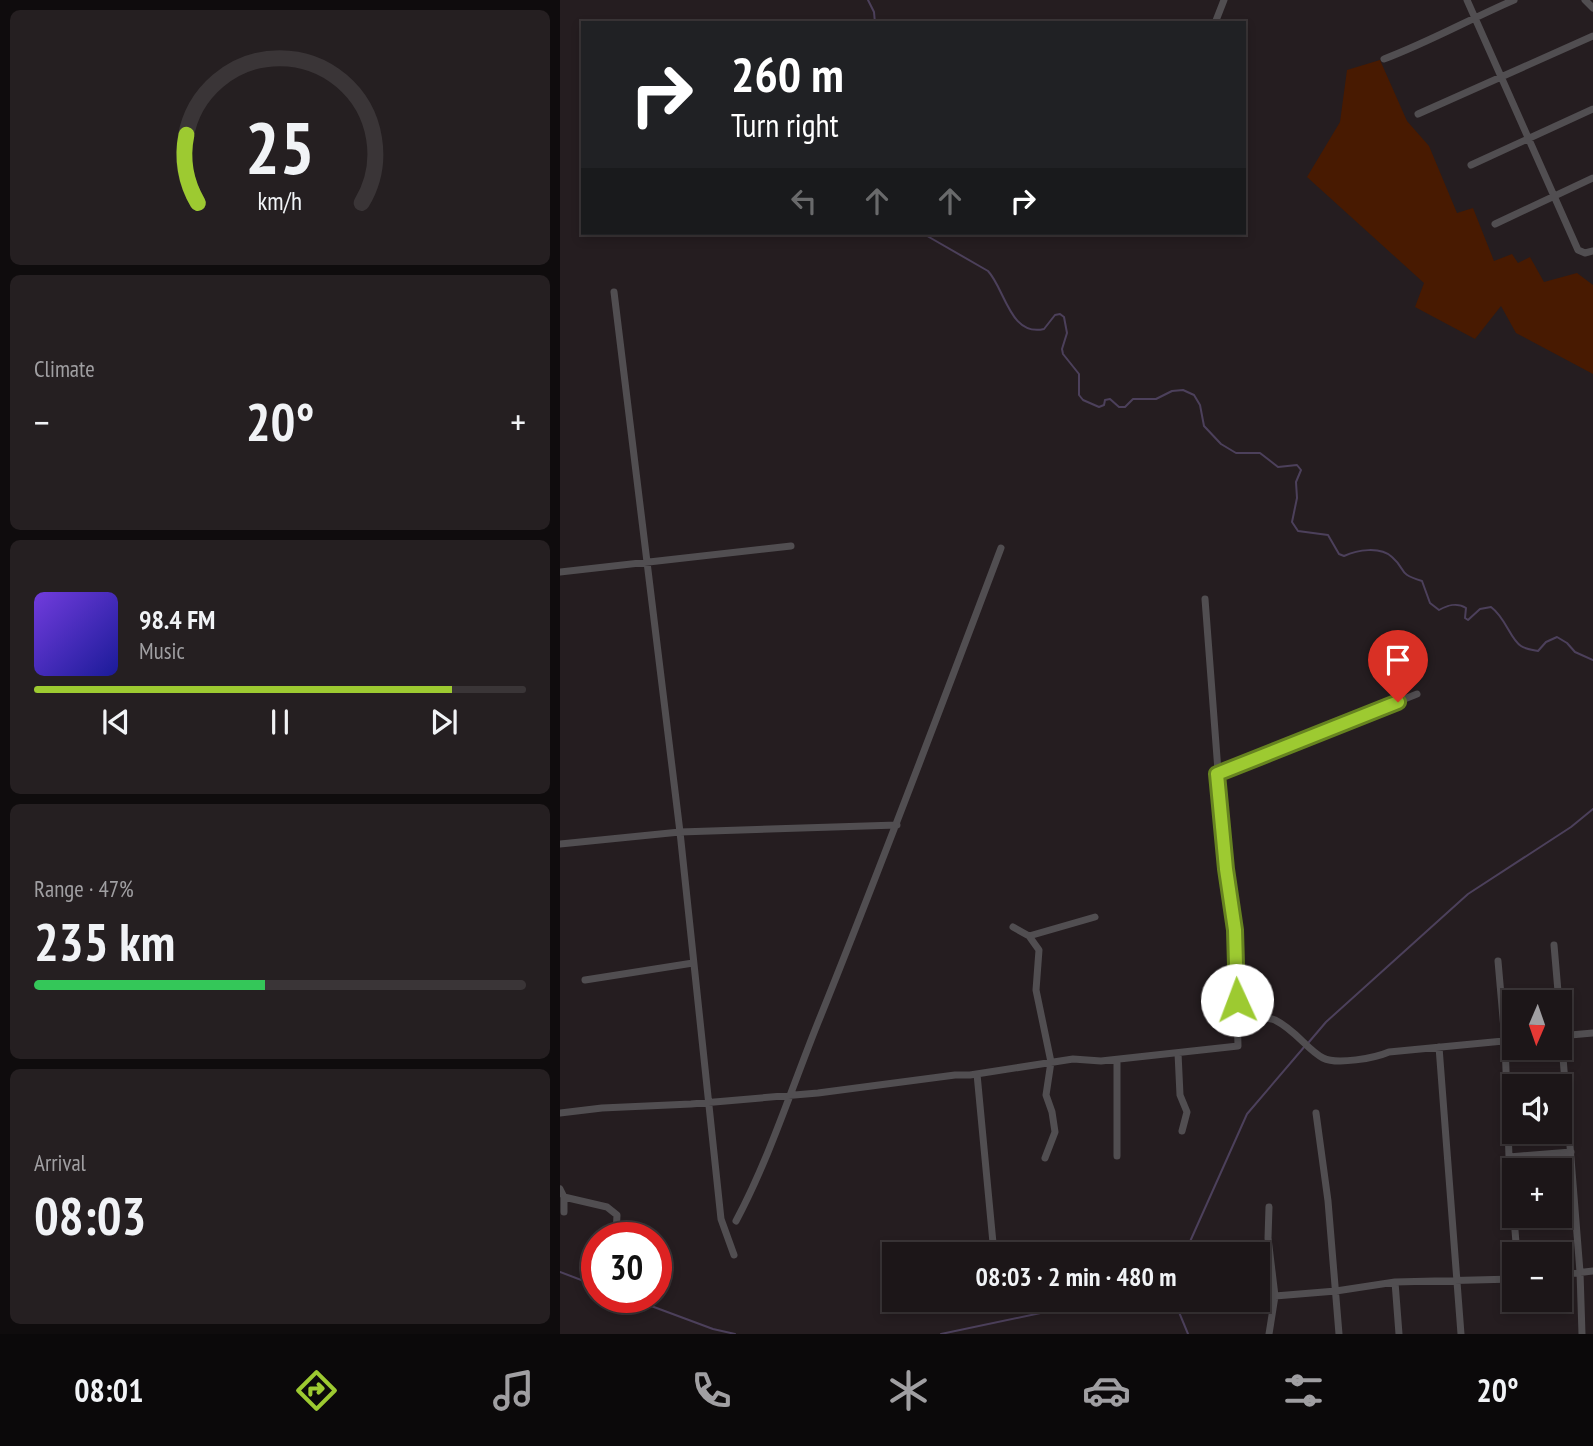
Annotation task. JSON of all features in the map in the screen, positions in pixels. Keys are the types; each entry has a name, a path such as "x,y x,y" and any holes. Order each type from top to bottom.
{"street":[{"path":"1216,21 1224,0"},
{"path":"1467,0 1578,250 1585,253 1593,251"},
{"path":"1384,59 1431,40 1514,0"},
{"path":"1585,0 1593,8"},
{"path":"1418,114 1593,36"},
{"path":"1471,165 1593,109"},
{"path":"1495,224 1593,178"},
{"path":"614,292 680,832 721,1219 734,1255"},
{"path":"560,572 791,546"},
{"path":"736,1221 758,1180 789,1095 897,825 1001,548"},
{"path":"560,1113 789,1095 977,1074 1073,1059 1117,1060 1238,1046 1235,930 1217,774 1205,599"},
{"path":"1217,774 1417,694"},
{"path":"560,844 680,832 897,825"},
{"path":"1029,936 1096,917"},
{"path":"1013,927 1029,936 1039,950 1036,990 1051,1062 1046,1095 1055,1132 1045,1158"},
{"path":"1554,945 1558,990"},
{"path":"1498,961 1502,990"},
{"path":"586,980 693,963"},
{"path":"1237,1015 1273,1019 1295,1032 1327,1060 1370,1059 1389,1052 1502,1042"},
{"path":"1572,1035 1593,1033"},
{"path":"1439,1048 1461,1334"},
{"path":"1178,1053 1180,1095 1187,1112 1182,1131"},
{"path":"1116,1156 1117,1060"},
{"path":"1509,1060 1509,1157 1516,1242"},
{"path":"1562,1060 1580,1272 1582,1334"},
{"path":"977,1074 993,1242"},
{"path":"1316,1113 1328,1201 1339,1334"},
{"path":"1509,1157 1571,1152"},
{"path":"560,1189 564,1197 564,1212"},
{"path":"564,1197 607,1207 617,1215 617,1222"},
{"path":"1269,1207 1268,1238 1275,1296 1269,1334"},
{"path":"1572,1273 1593,1271"},
{"path":"1275,1296 1395,1282 1502,1280"},
{"path":"1395,1282 1399,1334"}],"shaded area":[{"path":"1380,60 1407,121 1429,146 1457,213 1473,208 1494,261 1512,254 1518,263 1530,257 1544,282 1577,273 1593,285 1593,374 1516,333 1501,306 1475,339 1415,307 1424,283 1307,177 1340,122 1347,70"}],"waterway":[{"path":"868,0 875,21"},
{"path":"925,235 988,271 1010,310 1023,326 1033,330 1044,329 1055,315 1064,317 1067,333 1063,354 1079,374 1079,395 1083,400 1099,407 1104,405 1105,400 1110,399 1119,407 1125,407 1133,399 1156,399 1172,391 1183,390 1194,395 1200,405 1204,426 1221,444 1236,453 1260,453 1278,467 1297,465 1301,470 1296,482 1297,498 1292,522 1298,531 1328,535 1339,554 1344,556 1368,550 1387,554 1405,574 1422,581 1430,603 1439,610 1452,605 1463,606 1466,608 1465,618 1468,620 1480,609 1491,607 1517,643 1525,648 1538,651 1546,642 1557,637 1575,652 1593,660"},
{"path":"1309,1042 1326,1022 1468,894 1571,827 1593,809"},
{"path":"1190,1242 1247,1114 1305,1046"},
{"path":"560,1272 581,1280"},
{"path":"941,1334 1045,1312"},
{"path":"1179,1312 1188,1334"},
{"path":"670,1313 735,1334"}],"route":[{"path":"1237,1000 1235,930 1217,774 1398,702"}]}
